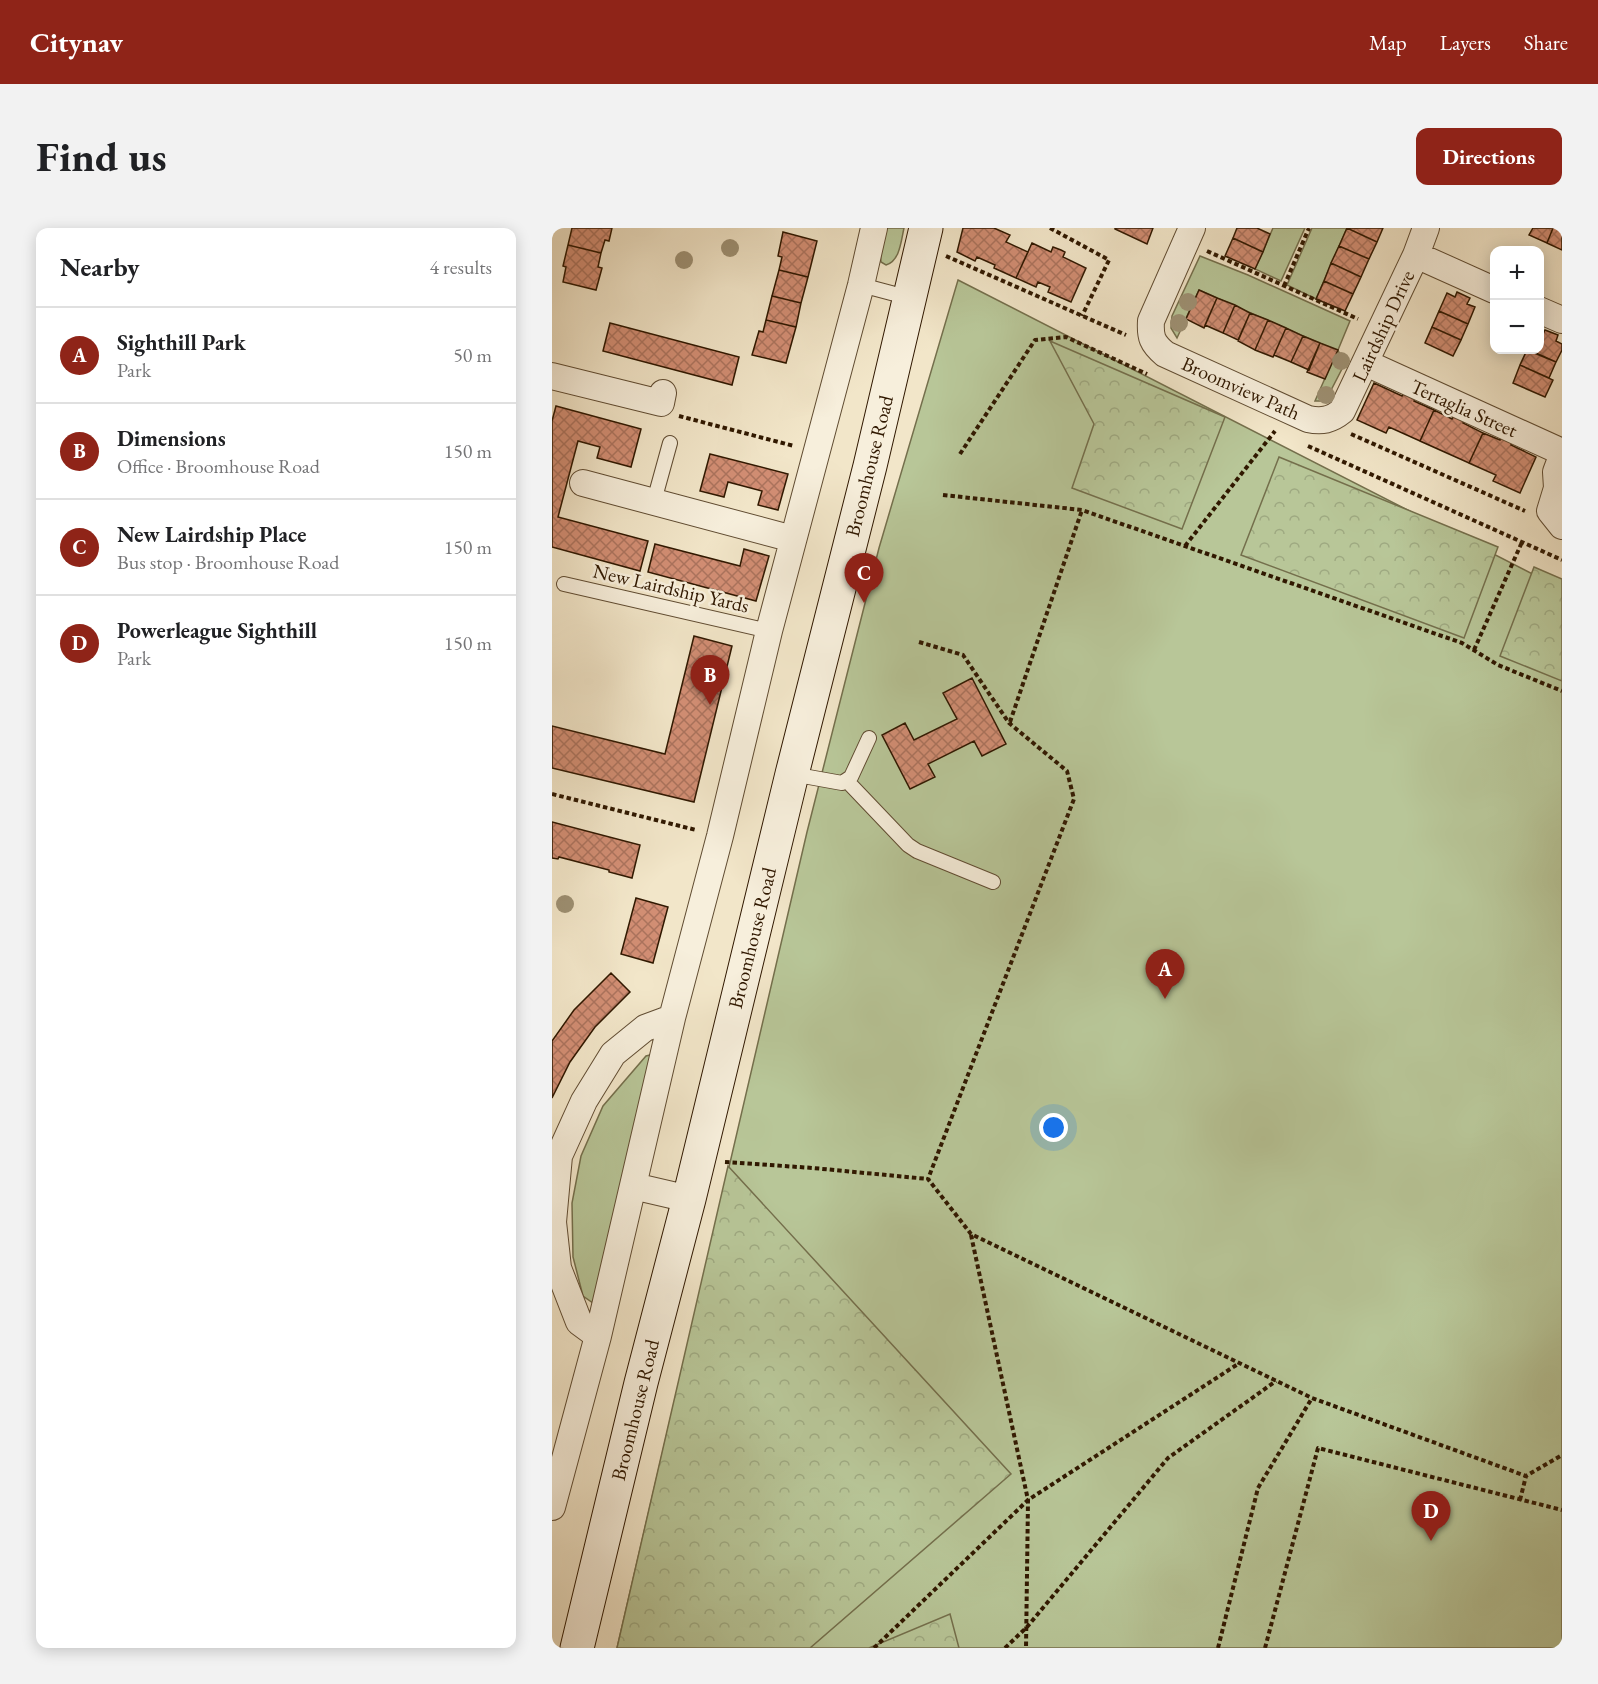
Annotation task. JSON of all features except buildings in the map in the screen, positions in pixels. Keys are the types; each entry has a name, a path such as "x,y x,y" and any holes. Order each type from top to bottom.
{"main road":[{"name":"Broomhouse Road","path":"577,1648 870,466 924,236"}],"street":[{"path":"552,1507 598,1336 672,1018 720,836 769,631 874,228"},
{"name":"Lairdship Drive","path":"1333,418 1342,411 1366,363 1416,255 1426,228"},
{"path":"1150,332 1151,321 1189,235"},
{"path":"1416,255 1490,288"},
{"path":"1544,312 1562,320"},
{"name":"Broomview Path","path":"1150,332 1155,345 1165,354 1308,419 1320,421 1333,418"},
{"name":"Tertaglia Street","path":"1366,363 1562,454"},
{"path":"552,376 662,398"},
{"path":"1556,519 1556,472 1562,454"},
{"path":"583,483 793,539"},
{"path":"598,1336 579,1322 558,1268 552,1222 556,1155 584,1101 613,1054 645,1028 672,1018"},
{"path":"633,1186 689,1199"}],"lane":[{"path":"861,285 910,298"},
{"path":"654,501 670,443"},
{"name":"New Lairdship Yards","path":"564,584 769,631"},
{"path":"792,774 842,783 851,777 869,738"},
{"path":"846,781 908,845 917,851 993,882"}],"path":[{"path":"1050,228 1109,260 1082,316"},
{"path":"1284,286 1309,228"},
{"path":"1189,235 1284,286 1381,330"},
{"path":"924,236 1082,316 1126,335 1150,332"},
{"path":"960,454 1035,340 1066,337 1150,375"},
{"path":"662,398 676,415 816,452"},
{"path":"1333,418 1345,431 1528,513 1556,519"},
{"path":"1185,546 1275,431 1265,426"},
{"path":"1308,446 1562,560"},
{"path":"943,495 1082,510 1462,643 1498,665 1562,691"},
{"path":"1009,723 1082,510"},
{"path":"1474,650 1522,542"},
{"path":"919,642 963,655 1009,723 1067,771 1074,800 928,1179"},
{"path":"552,794 720,836"},
{"path":"699,1160 928,1179 971,1234 1028,1500 1026,1648"},
{"path":"971,1234 1312,1398 1527,1476"},
{"path":"874,1648 1028,1500 1239,1364"},
{"path":"1005,1648 1027,1627 1168,1458 1276,1381"},
{"path":"1218,1648 1258,1488 1312,1398"},
{"path":"1265,1648 1318,1448 1562,1510"},
{"path":"1520,1500 1527,1476 1562,1455"}],"green space":[{"path":"886,228 904,228 897,255 891,263 886,265 881,262 880,252"},
{"path":"1273,228 1305,228 1281,281 1255,269"},
{"path":"1312,228 1347,228 1316,299 1287,285"},
{"path":"1200,256 1350,321 1338,350 1344,365 1327,398 1315,401 1337,351 1199,290 1177,338 1171,328 1172,316"},
{"path":"958,280 1562,589 1562,1648 617,1648 807,832 879,548"},
{"path":"1050,341 1225,417 1182,529 1072,488 1094,424"},
{"path":"1279,457 1498,547 1464,638 1241,555"},
{"path":"1534,567 1562,579 1562,681 1500,656"},
{"path":"654,1054 593,1303 583,1296 573,1257 572,1203 581,1156 603,1106 646,1056"},
{"path":"728,1166 1011,1474 810,1648 617,1648"},
{"path":"950,1614 959,1648 869,1648"}],"place":[{"name":"New Lairdship Place","path":"864,603"},
{"name":"Dimensions","path":"710,705"},
{"name":"Sighthill Park","path":"1165,999"},
{"name":"Powerleague Sighthill","path":"1431,1541"}]}
